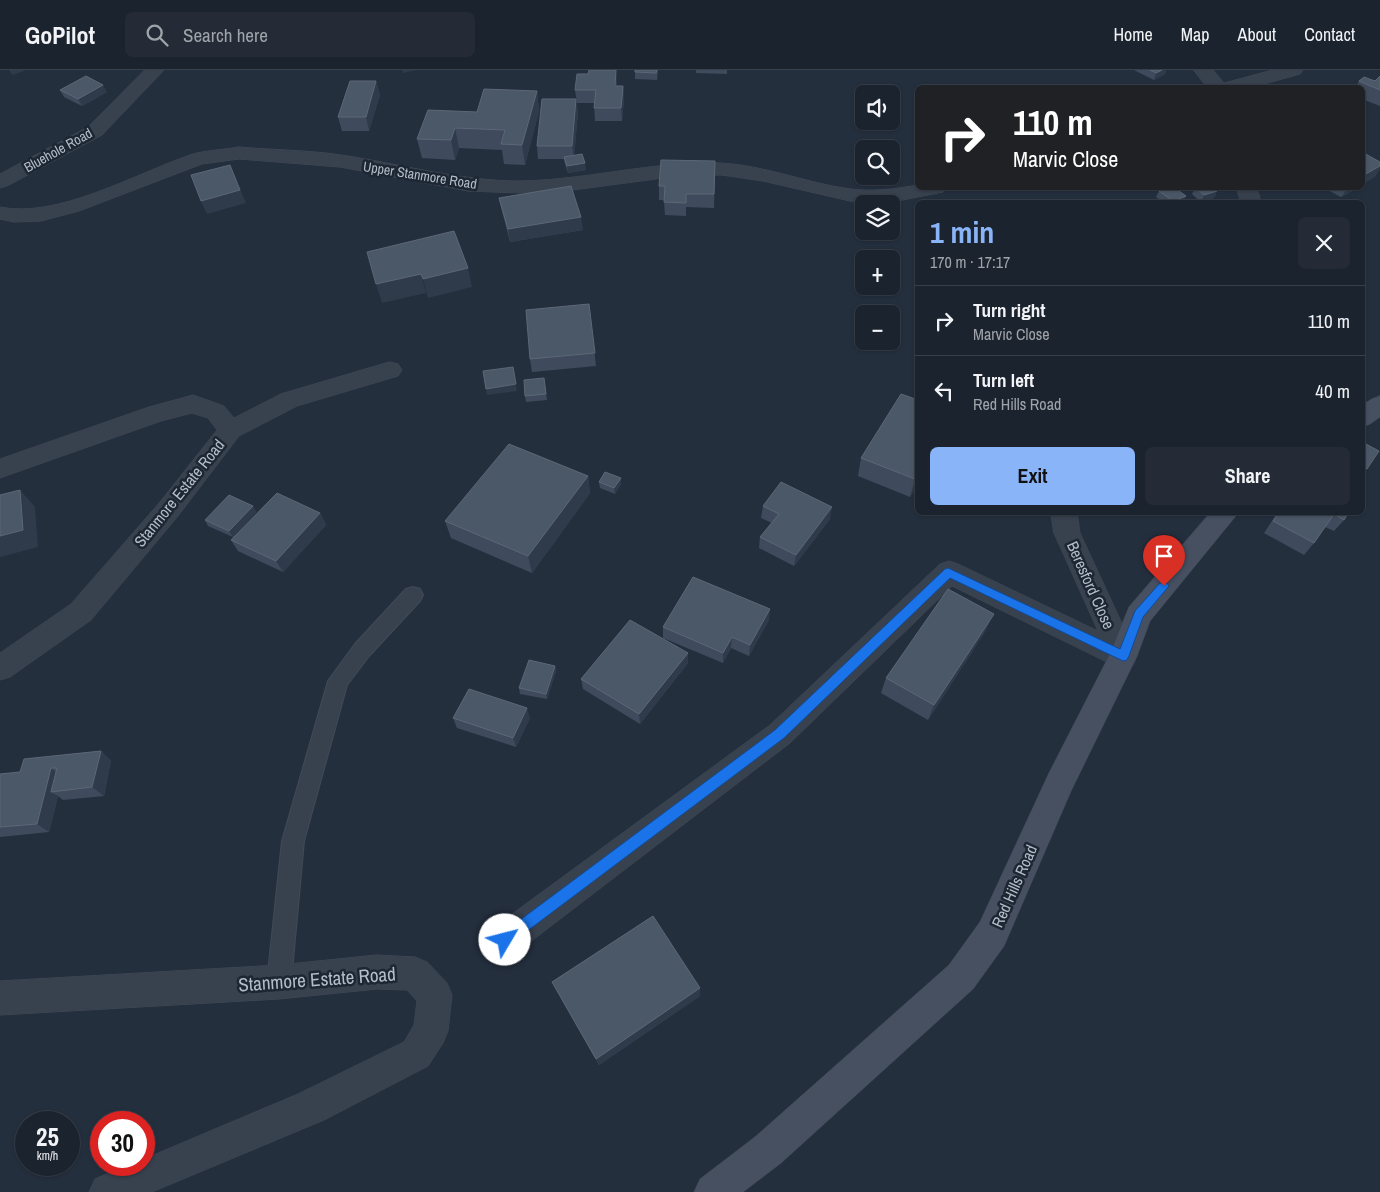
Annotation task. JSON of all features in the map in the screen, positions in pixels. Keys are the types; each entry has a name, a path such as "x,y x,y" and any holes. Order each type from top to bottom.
{"main road":[{"path":"1365,416 1380,404"},
{"name":"Red Hills Road","path":"713,1192 768,1150 962,977 992,934 1060,782 1123,656 1139,614 1224,515"}],"street":[{"name":"Bluehole Road","path":"0,182 95,131 155,70"},
{"path":"1203,70 1216,85"},
{"path":"1238,85 1294,70"},
{"name":"Upper Stanmore Road","path":"0,213 14,216 41,215 72,207 198,159 239,153 340,161 468,185 520,187 566,185 686,168 763,175 850,195 887,197 925,190"},
{"name":"Stanmore Estate Road","path":"0,668 81,612 169,509 230,430 289,400 390,370"},
{"path":"0,470 157,413 193,404 216,412 230,430"},
{"name":"Beresford Close","path":"1064,515 1067,533 1123,656"},
{"path":"505,940 780,734 948,572 1123,656"},
{"name":"Stanmore Estate Road","path":"0,998 279,982 377,972 415,974 435,995 431,1031 416,1054 311,1107 108,1192"}],"lane":[{"path":"279,982 293,841 338,681 362,650 413,595"}],"building":[{"path":"589,70 616,70 615,86 623,86 621,108 594,108 596,90 575,90 577,74 588,74"},
{"path":"635,70 657,70 656,73 635,72"},
{"path":"1150,70 1162,70 1156,73"},
{"path":"86,76 103,85 78,99 60,90"},
{"path":"1380,76 1380,90 1359,81 1364,77 1375,81"},
{"path":"350,81 376,81 366,117 338,117"},
{"path":"484,89 537,91 522,145 501,144 505,130 455,128 451,140 417,139 428,110 477,112"},
{"path":"542,99 576,99 572,146 537,146"},
{"path":"582,154 585,163 567,166 564,157"},
{"path":"1365,154 1380,162 1380,166 1365,174"},
{"path":"661,160 715,161 714,194 686,194 686,203 664,202 665,186 659,186"},
{"path":"230,165 240,190 201,201 191,175"},
{"path":"571,186 581,217 508,229 499,198"},
{"path":"1178,190 1186,196 1172,200 1159,191"},
{"path":"1198,190 1217,191 1204,195"},
{"path":"454,231 468,268 423,279 421,274 376,284 367,252"},
{"path":"589,304 595,353 530,359 526,310"},
{"path":"513,367 516,384 486,389 483,371"},
{"path":"544,378 546,394 525,396 524,380"},
{"path":"901,394 915,399 915,479 861,458"},
{"path":"509,444 588,476 528,556 445,521"},
{"path":"1365,444 1379,451 1367,469 1365,468"},
{"path":"605,472 621,478 614,488 599,482"},
{"path":"781,482 832,507 796,555 760,537 779,514 763,506"},
{"path":"20,490 23,530 0,536 0,495"},
{"path":"277,493 320,513 276,561 231,540"},
{"path":"229,495 253,506 229,531 205,520"},
{"path":"1277,515 1333,515 1314,543 1273,521"},
{"path":"1336,515 1347,515 1344,520"},
{"path":"693,577 770,609 750,645 732,637 723,653 663,627"},
{"path":"948,589 994,614 934,705 886,678"},
{"path":"630,620 688,653 639,714 581,679"},
{"path":"529,660 555,666 546,694 519,688"},
{"path":"469,689 527,708 513,738 453,718"},
{"path":"101,751 92,787 51,792 57,768 51,768 37,824 0,827 0,774 20,772 24,759"},
{"path":"653,916 700,988 596,1059 552,982"}],"route":[{"path":"505,940 780,734 948,572 1123,656 1139,614 1164,586"}]}
